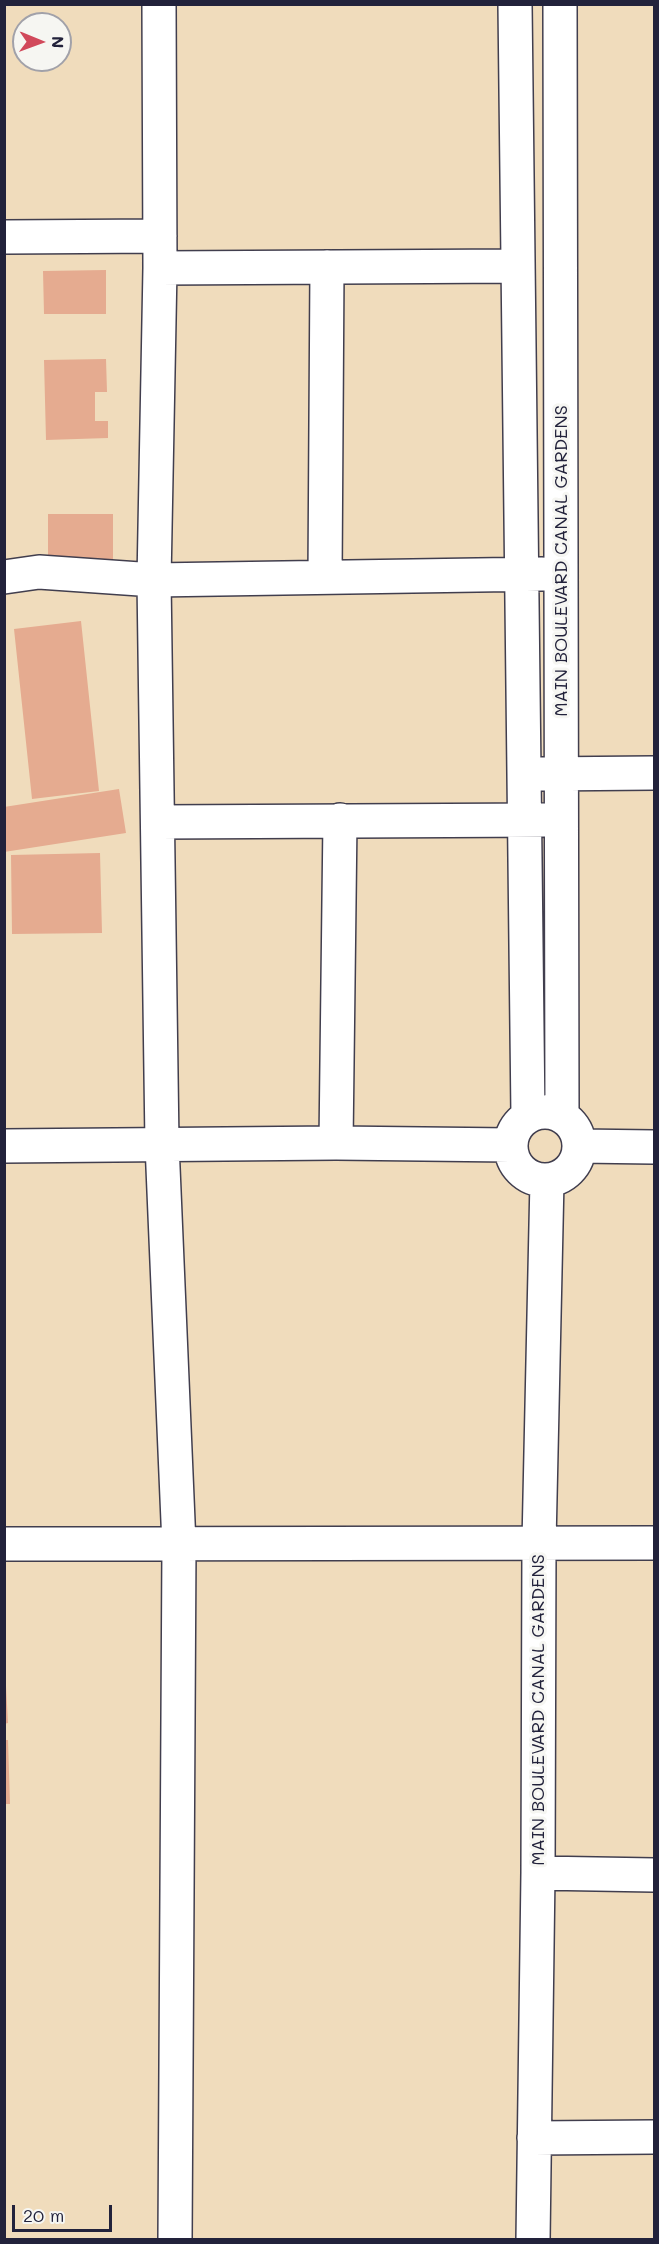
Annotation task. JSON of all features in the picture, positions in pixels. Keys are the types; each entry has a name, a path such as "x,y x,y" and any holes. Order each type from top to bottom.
{"street":[{"path":"159,4 160,252 154,580 162,1144 179,1545 175,2240"},
{"path":"515,4 528,1116"},
{"name":"MAIN BOULEVARD CANAL GARDENS","path":"560,4 562,1116"},
{"path":"4,237 327,267 517,266"},
{"path":"325,577 327,267"},
{"path":"4,577 39,572 154,580 562,574"},
{"path":"524,775 654,773"},
{"path":"336,1143 340,820"},
{"path":"159,822 560,820"},
{"path":"539,1112 551,1112 562,1116 575,1129 579,1146 577,1159 570,1170 560,1177 547,1180 527,1175 513,1159 510,1145 512,1136 519,1124 528,1116 539,1112"},
{"path":"4,1146 336,1143 510,1145"},
{"path":"579,1146 654,1147"},
{"name":"MAIN BOULEVARD CANAL GARDENS","path":"533,2240 538,1873 539,1543 547,1180"},
{"path":"4,1544 654,1543"},
{"path":"538,1873 654,1875"},
{"path":"534,2138 654,2137"}],"building":[{"path":"106,270 106,314 44,314 43,271"},
{"path":"106,359 107,392 95,392 95,421 108,421 108,438 46,440 44,360"},
{"path":"48,514 113,514 113,560 48,560"},
{"path":"81,621 99,791 32,799 14,629"},
{"path":"119,789 126,833 4,852 4,807"},
{"path":"100,853 102,933 12,934 11,855"},
{"path":"4,1686 6,1686 8,1723 4,1724"},
{"path":"4,1740 8,1740 10,1804 4,1804"}]}
